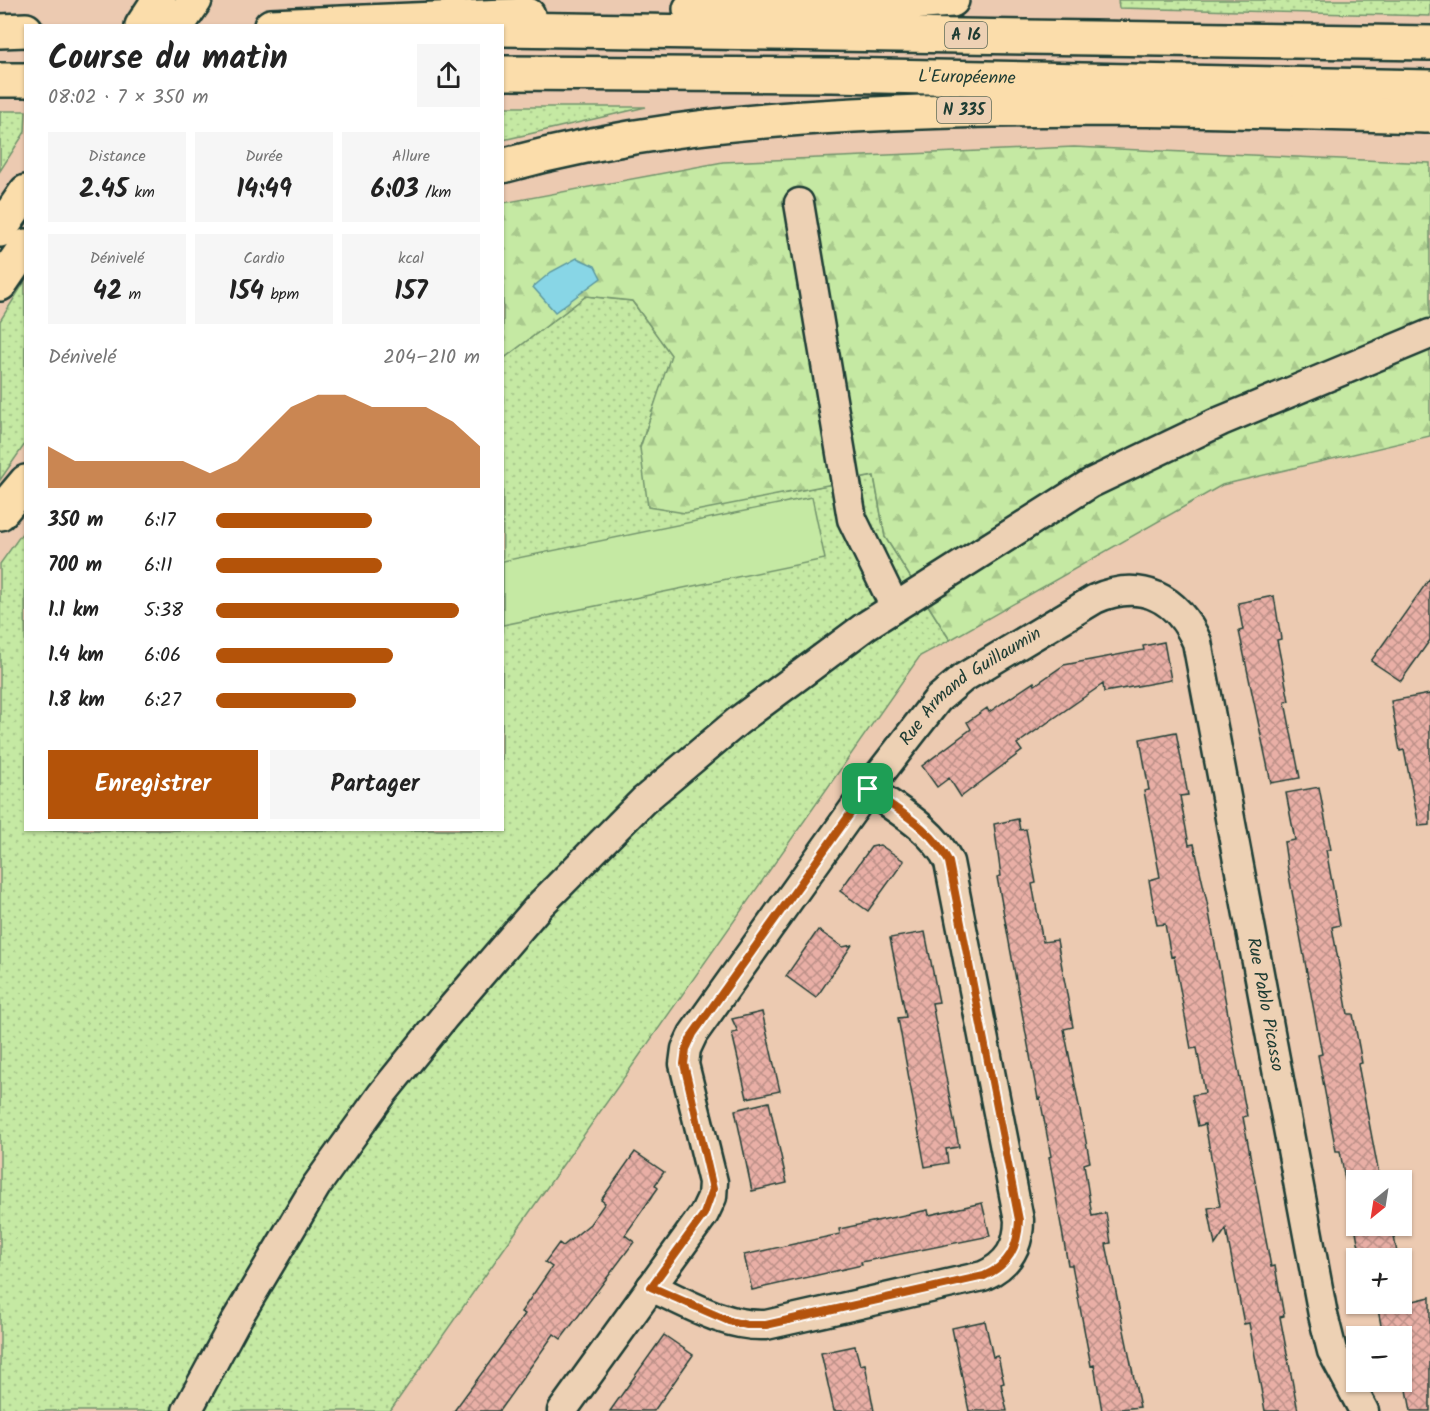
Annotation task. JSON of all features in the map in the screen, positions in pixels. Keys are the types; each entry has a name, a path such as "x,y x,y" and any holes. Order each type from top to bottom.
{"highway":[{"path":"143,24 159,0"},
{"path":"178,24 195,0"},
{"path":"319,24 681,9 842,8 952,0"},
{"name":"A 16","path":"504,29 1430,43"},
{"path":"0,31 24,30"},
{"name":"L'Européenne","path":"504,73 832,75 1430,87"},
{"path":"0,80 24,80"},
{"name":"N 335","path":"504,166 615,139 707,126 823,116 1078,109 1430,116"},
{"path":"0,230 24,195"},
{"path":"0,284 24,249"},
{"path":"0,513 24,484"}],"street":[{"path":"799,203 852,519 895,607"},
{"path":"188,1411 234,1324 316,1186 382,1094 540,904 643,801 738,721 867,625 1091,483 1221,421 1430,334"},
{"name":"Rue Armand Guillaumin","path":"562,1411 704,1214 713,1189 684,1064 686,1049 693,1034 868,789 938,699 963,678 1107,594 1141,592 1166,601"},
{"name":"Rue Pablo Picasso","path":"1166,601 1185,618 1197,642 1323,1315 1332,1351 1364,1411"},
{"path":"651,1287 729,1321 747,1325 766,1325 984,1276 1005,1263 1014,1248 1019,1220 949,862 938,843 924,830 868,789"}],"green space":[{"path":"1118,0 1430,0 1430,16 1119,8"},
{"path":"504,107 646,107 504,140"},
{"path":"0,111 24,111 24,134 0,171"},
{"path":"1074,147 1430,163 1430,436 1222,485 950,640 885,537 874,476 685,513 648,507 640,448 671,355 632,301 586,296 504,358 504,203 723,162"},
{"path":"24,283 24,445 0,480 0,321"},
{"path":"586,296 632,301 672,355 640,447 685,512 874,476 885,537 950,640 920,656 390,1411 0,1411 0,564 24,530 24,831 504,831 504,358"},
{"path":"812,497 825,559 504,625 504,561"}],"water":[{"path":"577,258 595,266 601,278 555,312 533,287 551,272"}],"building":[{"path":"1430,578 1430,640 1401,681 1371,661"},
{"path":"1274,596 1281,639 1277,640 1289,701 1285,702 1300,778 1271,783 1239,631 1243,630 1238,603"},
{"path":"1164,642 1171,680 1104,692 1103,684 1017,744 1022,751 961,797 949,778 937,787 922,766 971,729 967,722 987,708 989,712 1034,682 1035,685 1064,665 1144,650 1143,646"},
{"path":"1430,694 1430,825 1419,826 1404,750 1400,751 1391,701"},
{"path":"1176,732 1188,795 1180,796 1189,845 1194,844 1207,902 1247,1116 1243,1117 1271,1267 1275,1266 1284,1316 1280,1317 1298,1411 1265,1411 1249,1323 1244,1324 1226,1229 1215,1245 1208,1208 1220,1206 1205,1124 1198,1126 1192,1095 1205,1093 1197,1048 1191,1049 1174,956 1171,957 1165,924 1157,925 1149,880 1160,877 1144,791 1149,790 1140,739"},
{"path":"1319,787 1331,850 1326,850 1340,925 1332,927 1348,1014 1353,1014 1362,1063 1358,1064 1378,1170 1346,1170 1346,1180 1340,1151 1336,1151 1318,1055 1322,1054 1288,870 1284,842 1295,840 1286,793"},
{"path":"1018,819 1020,830 1026,829 1036,883 1032,884 1043,942 1057,940 1073,1027 1064,1029 1090,1162 1084,1164 1092,1216 1106,1213 1111,1243 1106,1244 1140,1407 1102,1411 1072,1265 1068,1265 1049,1157 1051,1156 1040,1098 1038,1099 997,877 1001,876 994,824"},
{"path":"880,845 904,861 868,911 840,891 871,847"},
{"path":"818,930 843,947 852,945 816,998 786,976"},
{"path":"925,932 939,1002 932,1003 959,1147 946,1149 948,1163 925,1167 898,1018 906,1017 890,938"},
{"path":"762,1012 780,1091 747,1098 732,1033 738,1032 732,1019"},
{"path":"769,1102 787,1183 752,1191 735,1110"},
{"path":"635,1152 664,1172 655,1185 658,1188 625,1235 634,1242 561,1339 554,1334 499,1411 454,1411 525,1314 521,1312 552,1267 545,1262 559,1243 563,1246 590,1224 605,1203 601,1200"},
{"path":"982,1203 990,1236 861,1262 862,1265 752,1290 744,1255 840,1234 839,1229 928,1210 929,1215"},
{"path":"1357,1236 1394,1236 1396,1248 1359,1248"},
{"path":"1430,1297 1430,1411 1411,1411 1407,1392 1412,1392 1412,1326 1381,1326 1379,1314 1412,1314 1412,1301"},
{"path":"985,1321 993,1357 998,1356 1007,1411 969,1411 952,1328"},
{"path":"664,1335 693,1355 654,1411 610,1411"},
{"path":"855,1346 860,1365 865,1364 874,1411 834,1411 821,1353"}],"route":[{"path":"868,789 929,834 938,843 949,862 1019,1220 1017,1239 1005,1263 984,1276 766,1325 737,1323 651,1287 704,1214 712,1197 713,1182 684,1057 693,1034 868,789"}]}
